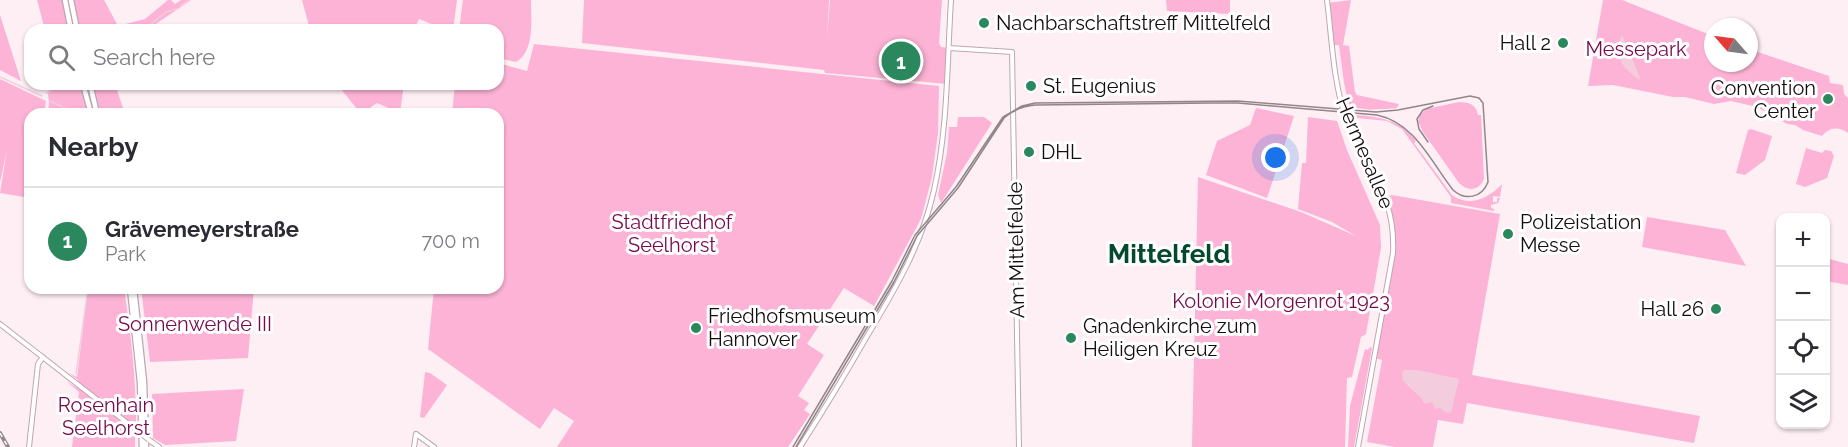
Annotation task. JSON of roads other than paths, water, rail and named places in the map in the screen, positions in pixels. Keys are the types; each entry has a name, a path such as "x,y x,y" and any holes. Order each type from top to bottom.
{"highway":[{"path":"65,0 70,24"},
{"path":"71,0 76,24"},
{"path":"85,90 92,107"},
{"path":"91,90 92,107"},
{"path":"133,294 144,447"}],"main road":[{"path":"800,447 894,291 920,237 939,167 945,115 951,0"},
{"name":"Hermesallee","path":"1327,0 1339,97 1356,144 1386,197 1394,238 1358,447"},
{"name":"Am Mittelfelde","path":"949,48 1012,52 1019,447"},
{"path":"0,324 159,447"},
{"path":"28,447 38,364 43,357"},
{"path":"414,447 416,434 434,447"}],"waterway":[{"path":"180,6 189,0"},
{"path":"151,24 166,12 177,9"},
{"path":"0,77 24,88"},
{"path":"29,90 42,96"},
{"path":"47,93 52,90"},
{"path":"50,101 65,108"},
{"path":"76,374 87,294"}],"tram line":[{"path":"793,447 892,281 915,235 956,187 1003,117 1022,106 1035,103 1238,101 1376,112 1470,96 1479,98 1483,103 1488,182 1482,192 1468,197 1453,190 1412,135 1390,119 1377,115 1238,103 1035,105 1015,111 1004,118 958,188 917,236 894,282 796,447"},
{"path":"1428,142 1419,129 1417,119 1423,110 1433,106"}],"railway":[{"path":"0,433 8,447"}],"place":[{"name":"Nachbarschaftstreff Mittelfeld","path":"984,23"},
{"name":"Hall 2","path":"1563,43"},
{"name":"Grävemeyerstraße","path":"901,61"},
{"name":"St. Eugenius","path":"1031,86"},
{"name":"Convention Center","path":"1828,99"},
{"name":"DHL","path":"1029,152"},
{"name":"Polizeistation Messe","path":"1508,234"},
{"name":"Hall 26","path":"1716,309"},
{"name":"Friedhofsmuseum Hannover","path":"696,328"},
{"name":"Gnadenkirche zum Heiligen Kreuz","path":"1071,338"}],"district":[{"name":"Mittelfeld","path":"1169,254"}],"park label":[{"name":"Messepark","path":"1636,49"},
{"name":"Stadtfriedhof Seelhorst","path":"672,234"},
{"name":"Kolonie Morgenrot 1923","path":"1281,301"},
{"name":"Sonnenwende III","path":"195,324"},
{"name":"Rosenhain Seelhorst","path":"106,416"}]}
